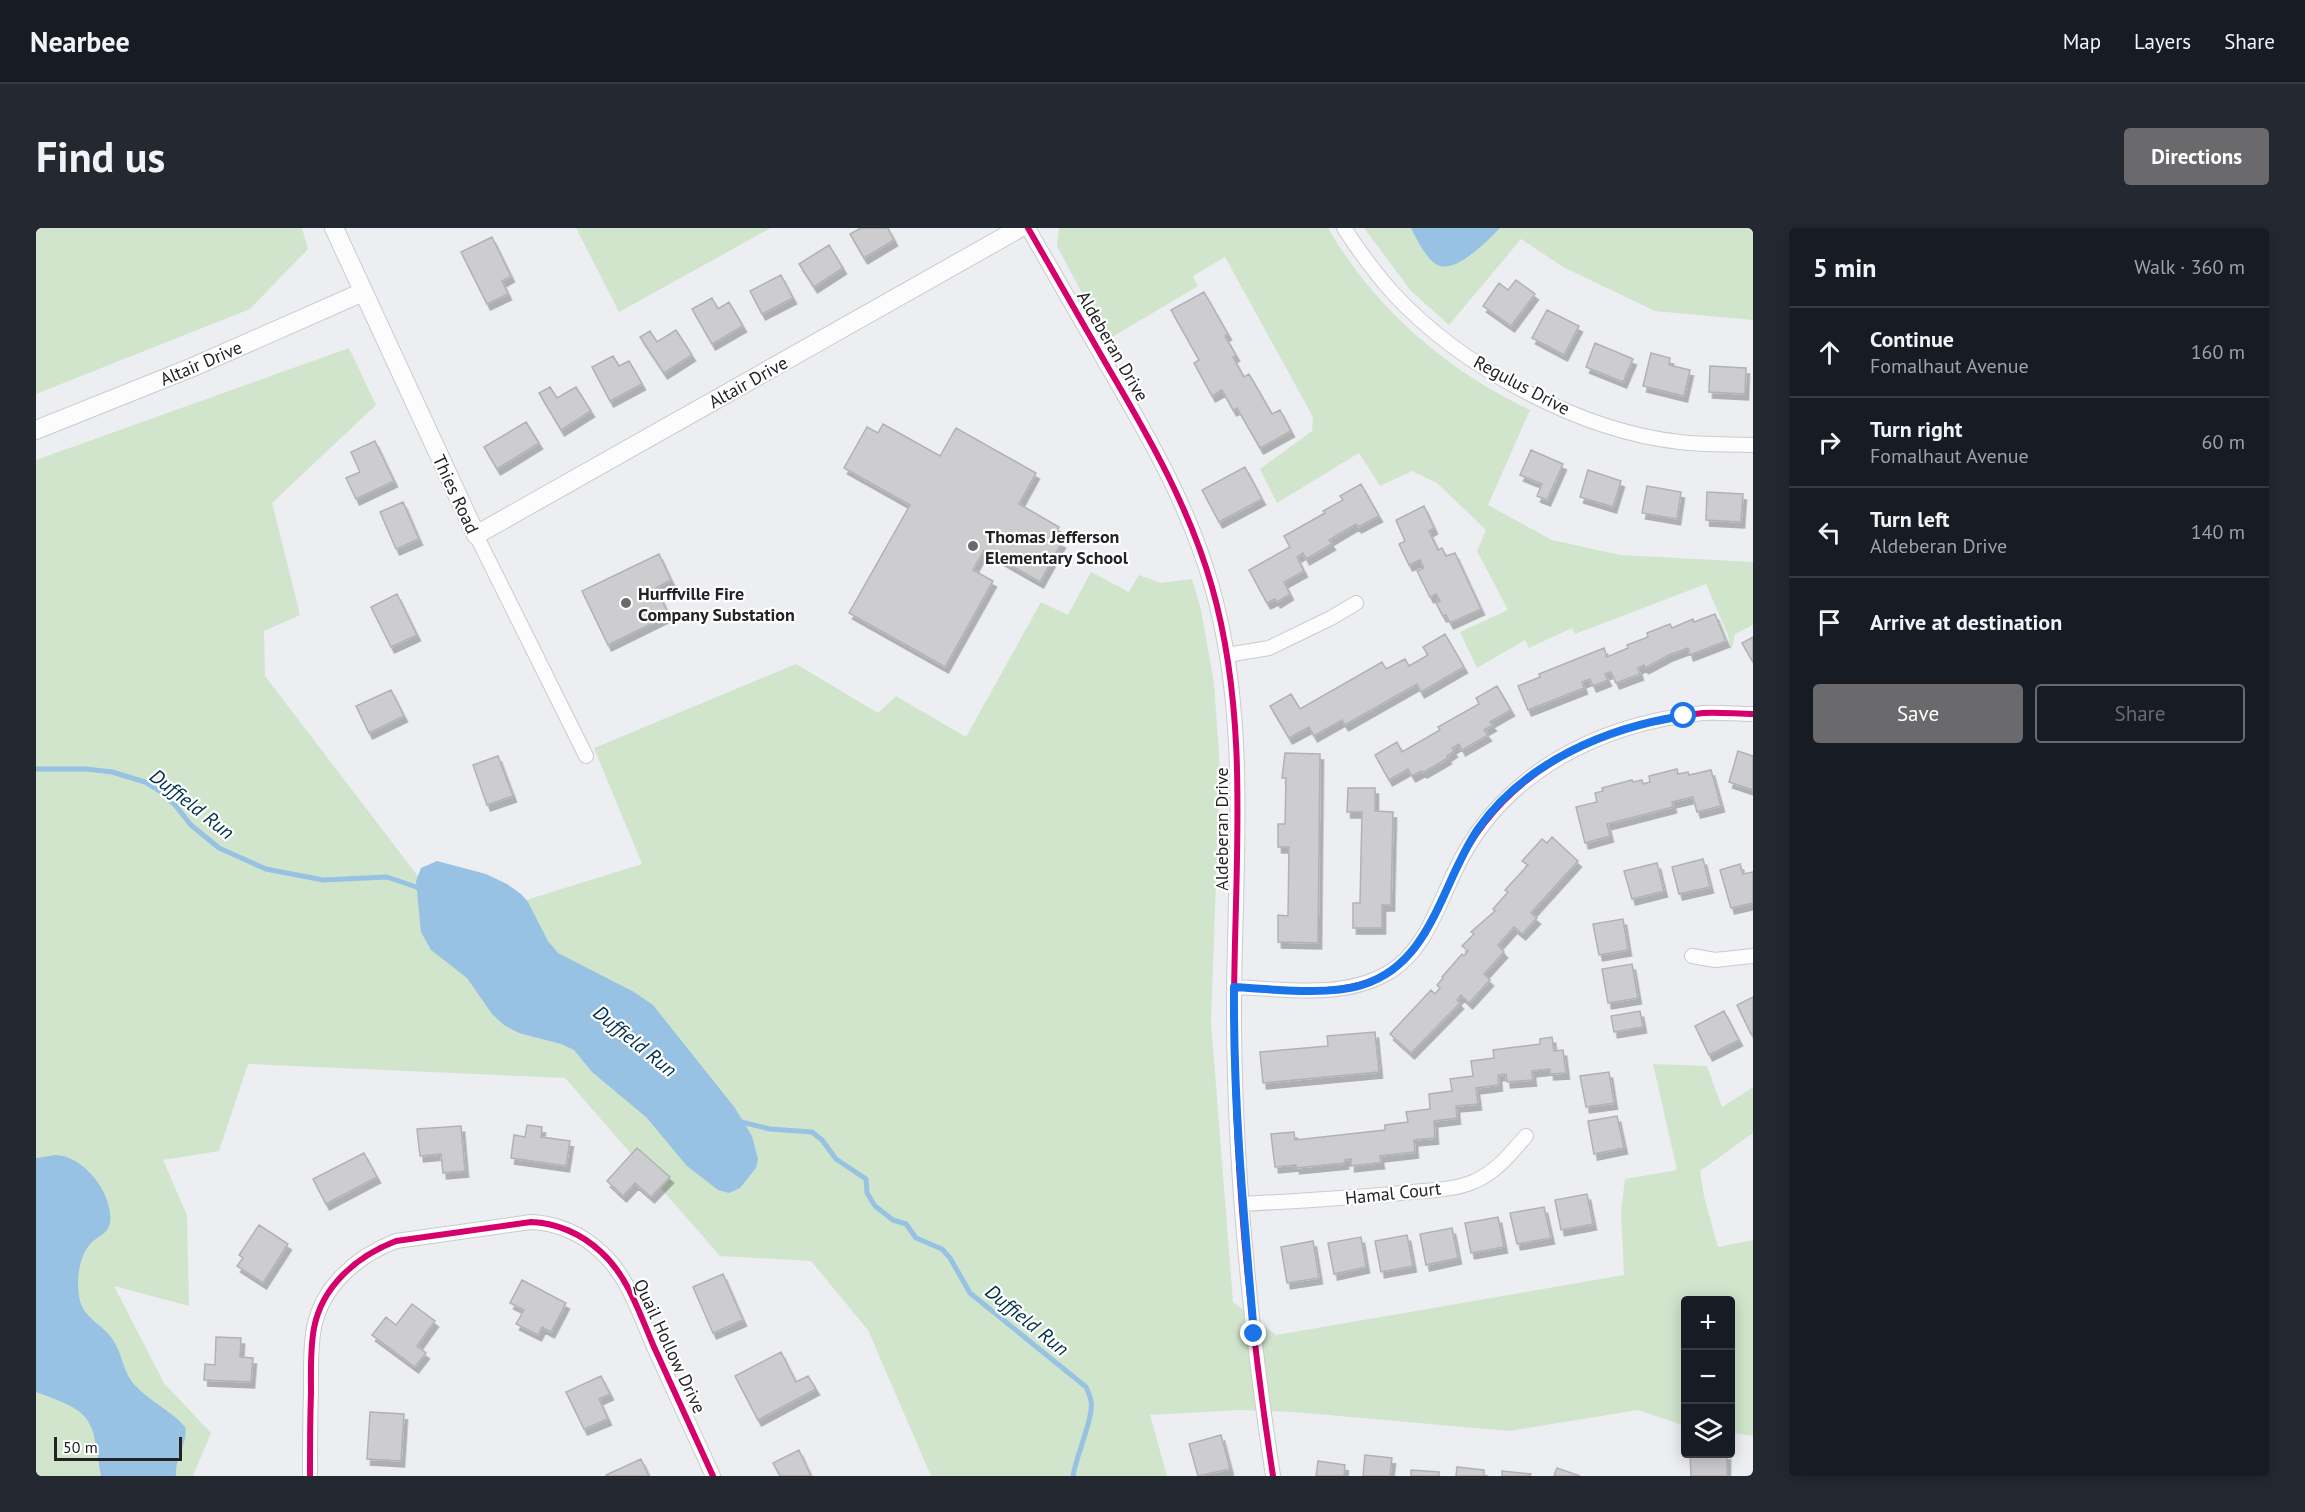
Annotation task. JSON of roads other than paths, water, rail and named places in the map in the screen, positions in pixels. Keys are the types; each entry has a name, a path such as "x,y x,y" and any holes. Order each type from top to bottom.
{"street":[{"name":"Thies Road","path":"334,228 476,535 586,756"},
{"name":"Altair Drive","path":"476,535 1020,228"},
{"name":"Aldeberan Drive","path":"1028,228 1150,440 1174,488 1204,560 1227,655 1233,695 1236,750 1234,987 1242,1204 1256,1345 1273,1476"},
{"name":"Regulus Drive","path":"1344,228 1375,273 1415,315 1488,370 1516,386 1580,416 1644,435 1679,442 1753,445"},
{"name":"Altair Drive","path":"36,430 193,367 363,292"},
{"path":"1227,655 1269,648 1331,618 1356,603"},
{"path":"1234,987 1343,989 1363,985 1386,974 1399,966 1423,938 1463,854 1479,828 1528,778 1582,745 1623,730 1673,717 1706,713 1753,714"},
{"path":"1692,956 1715,960 1753,956"},
{"name":"Hamal Court","path":"1242,1204 1371,1196 1460,1186 1475,1182 1490,1173 1526,1136"},
{"name":"Quail Hollow Drive","path":"310,1476 311,1350 314,1327 321,1306 345,1271 377,1248 396,1241 531,1222 546,1223 575,1234 602,1252 612,1264 632,1296 713,1476"}],"water":[{"path":"1411,228 1500,228 1464,259 1456,264 1440,266 1435,264 1423,250"},
{"path":"437,861 486,874 507,884 528,902 548,941 558,953 634,992 653,1005 735,1108 752,1136 758,1159 756,1168 740,1188 729,1193 718,1190 687,1166 646,1117 592,1072 574,1050 561,1044 519,1033 504,1025 492,1014 467,978 431,950 421,932 416,881 421,868"},
{"path":"55,1155 66,1157 86,1169 95,1178 107,1201 110,1212 109,1227 91,1243 81,1263 78,1280 81,1304 87,1314 108,1333 114,1342 130,1379 185,1427 185,1438 177,1463 176,1476 101,1476 95,1441 87,1419 69,1406 36,1392 36,1158"}],"waterway":[{"name":"Duffield Run","path":"36,769 86,769 112,772 145,782 161,792 191,825 219,848 266,869 323,880 387,877 422,889"},
{"name":"Duffield Run","path":"741,1122 770,1129 812,1132 822,1140 836,1159 866,1179 867,1193 875,1206 893,1220 906,1224 916,1238 942,1249 950,1258 970,1293 1086,1387 1091,1399 1091,1408 1073,1476"}],"place":[{"name":"Thomas Jefferson Elementary School","path":"973,546"},
{"name":"Hurffville Fire Company Substation","path":"626,603"}]}
